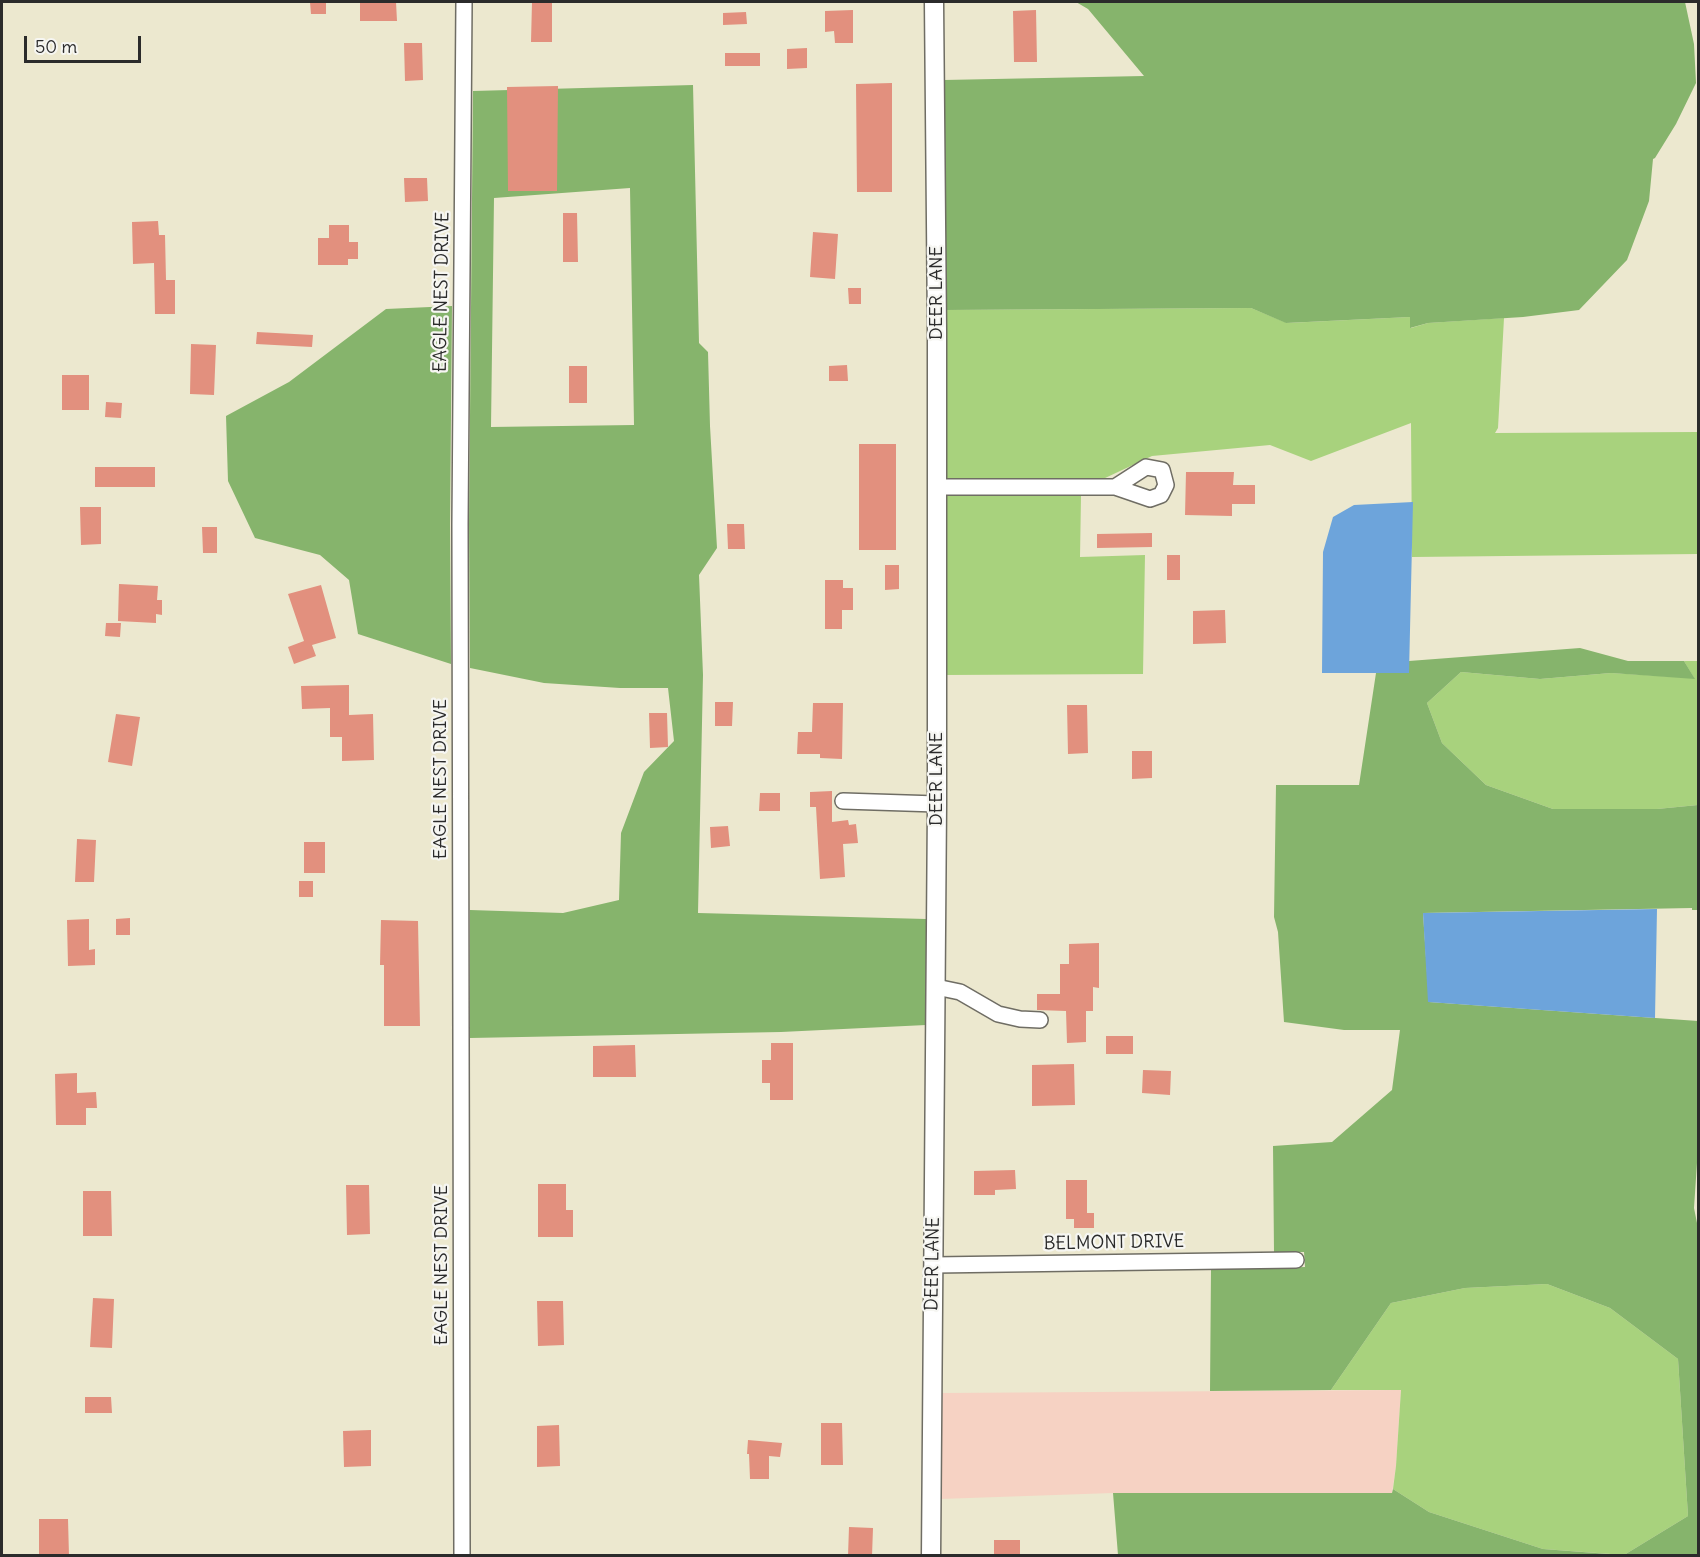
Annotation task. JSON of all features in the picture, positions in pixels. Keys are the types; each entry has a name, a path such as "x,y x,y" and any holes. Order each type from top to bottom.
{"street":[{"name":"EAGLE NEST DRIVE","path":"462,1556 460,512 464,2"},
{"name":"DEER LANE","path":"930,1556 937,804 937,319 934,2"},
{"path":"936,488 1115,488"},
{"path":"843,801 937,804"},
{"path":"936,987 960,992 998,1014 1020,1019 1040,1020"},
{"name":"BELMONT DRIVE","path":"934,1265 1296,1260"}],"shaded area":[{"path":"1401,1390 1392,1493 1113,1493 940,1499 941,1393"}],"green space":[{"path":"1076,2 1685,2 1694,44 1696,83 1676,124 1653,159 1649,201 1627,260 1579,310 1523,317 1428,323 1410,328 1410,317 1286,323 1251,308 946,310 944,80 1144,76 1088,9"},
{"path":"693,85 699,343 708,352 717,548 699,575 703,675 698,913 926,919 926,1025 781,1032 470,1038 470,910 563,913 619,900 621,833 644,772 674,741 668,688 620,688 544,683 470,668 473,91","holes":["630,188 634,425 491,427 494,198"]},
{"path":"452,306 451,664 358,634 349,580 320,555 255,538 228,481 226,416 289,382 386,309"},
{"path":"1251,308 1287,323 1410,317 1411,328 1428,323 1504,318 1498,428 1495,433 1698,432 1698,554 1412,557 1411,423 1311,461 1270,445 1152,456 1103,479 945,480 946,310"},
{"path":"945,495 1081,496 1080,557 1145,555 1143,674 945,675"},
{"path":"1580,648 1628,661 1684,661 1695,679 1611,673 1540,679 1461,672 1427,703 1442,743 1486,785 1553,809 1657,809 1698,805 1698,910 1692,910 1692,908 1423,913 1429,1002 1698,1021 1698,1148 1694,1208 1698,1228 1698,1555 1624,1555 1688,1516 1678,1359 1610,1308 1547,1284 1465,1288 1391,1303 1331,1390 1210,1391 1211,1269 1305,1267 1304,1252 1274,1252 1273,1146 1332,1142 1392,1090 1400,1030 1344,1030 1284,1022 1278,932 1274,917 1276,785 1359,785 1376,673 1409,673 1409,661"},
{"path":"1684,661 1698,661 1698,805 1657,809 1553,809 1486,785 1442,743 1427,703 1461,672 1540,679 1611,673 1694,678"},
{"path":"1547,1284 1610,1308 1678,1359 1688,1516 1624,1555 1543,1549 1429,1512 1393,1489 1401,1390 1331,1390 1391,1303 1465,1288"},
{"path":"1393,1489 1429,1512 1543,1549 1622,1555 1118,1555 1113,1493 1392,1493"}],"water":[{"path":"1413,502 1409,673 1322,673 1323,552 1333,517 1354,505"},
{"path":"1657,909 1655,1018 1428,1002 1423,913"}],"building":[{"path":"310,2 326,2 326,14 311,14"},
{"path":"360,2 396,2 397,21 360,21"},
{"path":"532,2 552,2 552,42 531,42"},
{"path":"853,10 853,43 835,43 834,31 825,32 825,11"},
{"path":"1036,10 1037,62 1014,62 1013,11"},
{"path":"746,12 747,24 723,25 723,13"},
{"path":"404,43 422,43 423,80 405,81"},
{"path":"807,48 807,68 787,69 787,49"},
{"path":"725,53 760,53 760,66 725,66"},
{"path":"892,83 892,192 857,192 856,84"},
{"path":"558,86 557,191 508,191 507,87"},
{"path":"404,178 427,178 428,201 405,202"},
{"path":"563,213 577,213 578,262 563,262"},
{"path":"158,221 159,235 165,235 166,280 175,280 175,314 155,314 154,263 133,264 132,222"},
{"path":"329,225 349,225 349,242 358,242 358,259 348,259 348,265 318,265 318,238 329,238"},
{"path":"813,232 838,234 835,279 810,277"},
{"path":"848,288 861,288 861,304 849,304"},
{"path":"257,332 313,335 312,347 256,344"},
{"path":"191,344 216,345 214,395 190,394"},
{"path":"847,365 848,381 829,381 829,366"},
{"path":"569,366 587,366 587,403 569,403"},
{"path":"62,375 89,375 89,410 62,410"},
{"path":"106,402 122,403 121,418 105,417"},
{"path":"859,444 896,444 896,550 859,550"},
{"path":"95,467 155,467 155,487 95,487"},
{"path":"1186,472 1234,472 1233,485 1255,485 1255,504 1232,504 1232,516 1185,515"},
{"path":"80,507 101,507 101,544 81,545"},
{"path":"727,524 744,524 745,549 728,549"},
{"path":"202,527 217,527 217,553 203,553"},
{"path":"1152,533 1152,547 1097,548 1097,534"},
{"path":"1167,555 1180,555 1180,580 1167,580"},
{"path":"885,565 899,565 899,589 885,590"},
{"path":"825,580 843,580 843,588 853,588 853,610 842,610 842,629 825,629"},
{"path":"119,584 158,586 157,600 162,600 162,615 156,614 156,623 118,621"},
{"path":"321,585 336,638 312,645 316,656 294,664 288,647 304,641 288,594"},
{"path":"1225,610 1226,643 1193,644 1193,611"},
{"path":"106,623 121,623 120,637 105,636"},
{"path":"349,685 349,715 373,714 374,760 342,761 342,737 330,737 330,708 302,709 301,686"},
{"path":"715,702 733,702 732,726 715,726"},
{"path":"813,703 843,703 842,759 820,758 820,754 797,754 798,732 812,732"},
{"path":"1067,705 1087,705 1088,753 1068,754"},
{"path":"649,713 667,713 668,747 650,748"},
{"path":"116,714 140,717 132,766 108,762"},
{"path":"1132,751 1152,751 1152,778 1132,779"},
{"path":"832,791 832,822 848,820 849,825 856,824 858,843 843,844 845,877 820,879 816,807 810,807 810,792"},
{"path":"760,793 780,793 780,811 759,811"},
{"path":"728,826 730,846 711,848 710,827"},
{"path":"77,839 96,840 94,882 75,882"},
{"path":"304,842 325,842 325,873 304,873"},
{"path":"299,881 313,881 313,897 299,897"},
{"path":"130,918 130,935 116,935 116,919"},
{"path":"89,919 89,950 95,949 95,965 68,966 67,920"},
{"path":"381,920 418,921 420,1026 384,1026 384,965 380,965"},
{"path":"1099,943 1099,988 1093,987 1093,1011 1086,1011 1086,1042 1067,1043 1066,1011 1037,1010 1037,994 1060,994 1060,964 1069,964 1069,944"},
{"path":"1106,1036 1133,1036 1133,1054 1106,1054"},
{"path":"771,1043 793,1043 793,1100 770,1100 770,1083 762,1083 762,1060 771,1060"},
{"path":"635,1045 636,1077 593,1077 593,1046"},
{"path":"1074,1064 1075,1105 1032,1106 1032,1065"},
{"path":"1143,1070 1171,1071 1170,1095 1142,1093"},
{"path":"77,1073 77,1093 96,1092 97,1108 86,1108 86,1125 56,1125 55,1074"},
{"path":"1015,1170 1016,1189 995,1190 995,1195 974,1195 974,1171"},
{"path":"1066,1180 1087,1180 1087,1213 1094,1213 1094,1228 1074,1228 1074,1219 1066,1219"},
{"path":"538,1184 566,1184 566,1210 573,1210 573,1237 538,1237"},
{"path":"346,1185 369,1185 370,1234 347,1235"},
{"path":"83,1191 111,1191 112,1236 83,1236"},
{"path":"93,1298 114,1299 112,1348 90,1347"},
{"path":"537,1301 563,1301 564,1345 538,1346"},
{"path":"85,1397 111,1397 112,1413 85,1413"},
{"path":"821,1423 842,1423 843,1465 821,1465"},
{"path":"559,1425 560,1466 537,1467 537,1426"},
{"path":"371,1430 371,1466 344,1467 343,1431"},
{"path":"748,1440 782,1443 780,1457 769,1456 769,1479 750,1479"},
{"path":"39,1519 68,1519 69,1556 39,1556"},
{"path":"849,1527 873,1528 872,1556 848,1556"},
{"path":"994,1540 1020,1540 1020,1556 994,1556"}]}
